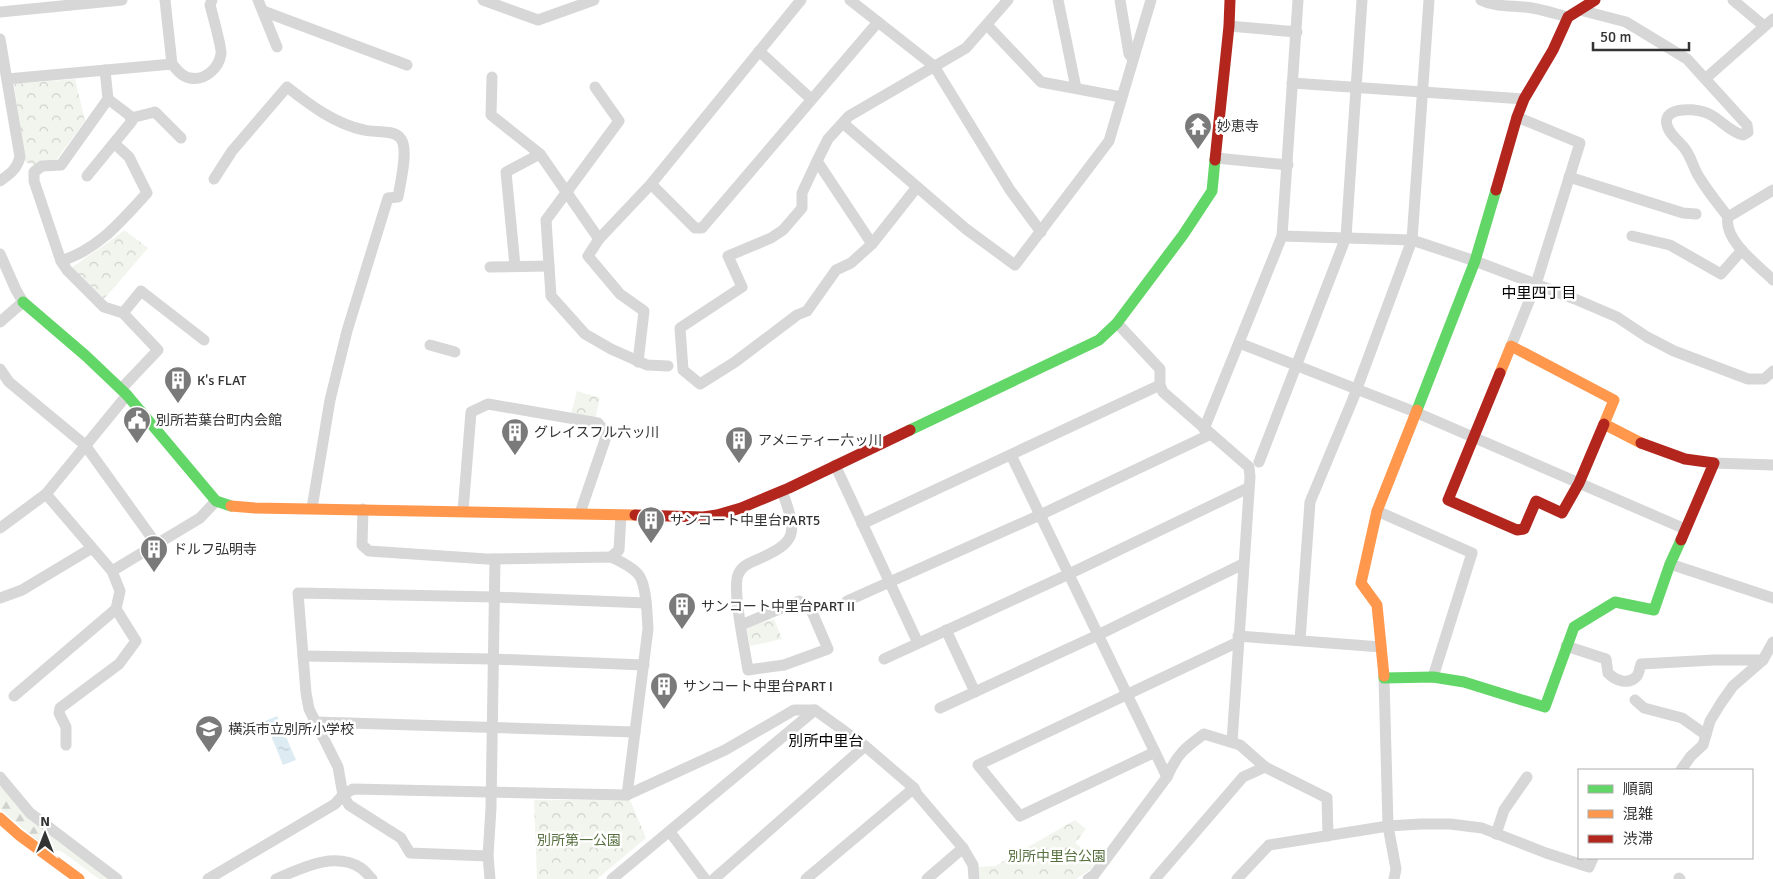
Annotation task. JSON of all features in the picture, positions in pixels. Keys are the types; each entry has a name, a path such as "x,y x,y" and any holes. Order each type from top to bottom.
{"main road":[{"path":"23,302 124,392 216,501 230,506 685,517 717,515 741,508 782,491 1092,344 1117,323 1209,198 1212,191 1230,0"},
{"path":"1596,0 1568,16 1554,50 1524,99 1475,261 1377,511 1361,583 1376,605 1384,678 1432,677 1464,682 1545,707 1574,627 1615,602 1654,610 1670,564 1714,463 1698,463 1650,448 1604,424"},
{"path":"1511,346 1614,400 1604,424 1579,483 1562,513 1536,502 1524,529 1517,530 1448,500 1511,346"},
{"path":"0,818 35,847 63,865 79,879"}],"street":[{"path":"0,12 122,0"},
{"path":"165,0 172,64 180,74 190,78 199,78 209,74 218,65 222,52 210,4 212,0"},
{"path":"258,0 277,47"},
{"path":"483,0 538,20 594,0"},
{"path":"638,362 644,311 620,294 588,256 600,239 650,184 801,0"},
{"path":"850,0 934,66 1010,190 1041,232"},
{"path":"917,187 872,244 851,263 836,270 807,311 798,315 735,362 700,384 683,370 680,328 742,287 728,256 771,238 783,230 802,208 802,193 828,139 850,116 966,48 988,26 1008,0"},
{"path":"1058,0 1076,88"},
{"path":"1120,0 1129,54 1133,59"},
{"path":"844,124 966,229 1015,265 1110,141 1121,97 1151,0"},
{"path":"847,601 1040,515 1207,431 1239,343 1282,236 1298,0"},
{"path":"1232,742 1243,564 1253,475 1298,366 1346,237 1362,0"},
{"path":"1300,640 1310,502 1357,389 1412,240 1429,0"},
{"path":"1481,0 1487,3 1515,3 1568,16"},
{"path":"1705,78 1769,22 1733,0"},
{"path":"1580,10 1626,22 1686,59 1747,125 1748,132 1742,135 1733,132 1713,115 1702,111 1687,110 1675,110 1667,120 1668,127 1685,149 1700,179 1728,218 1728,228 1732,238 1773,280"},
{"path":"263,11 407,65"},
{"path":"650,184 695,228 702,228 878,22"},
{"path":"988,26 1041,82 1121,97"},
{"path":"1229,26 1297,32"},
{"path":"0,39 20,157 18,165 0,181"},
{"path":"759,51 811,99"},
{"path":"7,79 172,64"},
{"path":"34,172 42,166 61,165 108,99 105,70"},
{"path":"492,77 491,115 540,154 600,239"},
{"path":"1292,83 1524,99"},
{"path":"214,179 232,151 287,87 327,116 341,123 364,130 393,134 401,139 405,150 398,197 388,198 347,331 330,400 312,508"},
{"path":"595,87 619,120 546,220 551,296 585,334 638,362 647,365 668,366"},
{"path":"87,176 132,121 129,114 108,99"},
{"path":"131,118 155,112 181,138"},
{"path":"1511,346 1536,284 1580,143 1517,117"},
{"path":"61,261 78,256 114,230 147,193 130,158 115,144"},
{"path":"515,266 506,172 540,154"},
{"path":"1216,158 1288,165"},
{"path":"817,161 872,244"},
{"path":"18,165 34,172"},
{"path":"0,528 46,494 158,350 123,313 104,307 61,261 34,181 34,172"},
{"path":"1569,177 1683,213 1696,214"},
{"path":"1728,218 1773,190"},
{"path":"1282,236 1412,240 1475,261 1617,317 1647,337 1674,351 1748,379 1764,379 1773,371"},
{"path":"1632,236 1670,245 1722,274 1742,250"},
{"path":"0,254 23,302 0,322"},
{"path":"490,267 549,266"},
{"path":"123,313 141,291 204,340"},
{"path":"1117,323 1160,369 1160,385 1163,392 1249,466 1253,475"},
{"path":"1239,343 1416,412 1685,529"},
{"path":"430,345 455,352"},
{"path":"0,369 9,382 85,445 157,545"},
{"path":"862,524 1160,385"},
{"path":"462,511 471,412 488,404 598,423 607,434 580,513"},
{"path":"1011,455 1167,777"},
{"path":"1714,463 1773,465"},
{"path":"835,465 918,643"},
{"path":"884,659 1069,574 1253,475"},
{"path":"741,625 799,600 809,605 828,650 784,665 748,670 741,625 736,583 738,573 744,565 777,551 790,537 791,515 782,491"},
{"path":"14,696 116,609 120,591 112,571 46,494"},
{"path":"112,571 200,518 216,501"},
{"path":"363,509 362,545 369,551 495,559 611,557 625,564 638,574 642,580 648,629 627,795"},
{"path":"1377,511 1472,552 1432,677"},
{"path":"611,557 620,550 621,515"},
{"path":"0,598 22,590 92,548"},
{"path":"490,879 488,856 495,559"},
{"path":"940,708 1098,635 1243,564"},
{"path":"1670,564 1773,598"},
{"path":"488,856 410,853 401,838 350,804 343,795 338,766 309,709 298,594 494,597 646,603"},
{"path":"66,745 66,727 59,713 60,708 119,664 136,641 116,609"},
{"path":"946,630 975,692"},
{"path":"1155,752 1020,816 978,765 1238,639 1300,640 1381,647"},
{"path":"1682,769 1702,745 1710,721 1733,686 1764,660 1773,642"},
{"path":"1566,646 1606,659 1608,673 1616,680 1628,681 1637,676 1641,664 1714,660 1764,660"},
{"path":"303,656 493,659 644,665"},
{"path":"1384,678 1388,826 1396,870 1394,879"},
{"path":"1635,700 1644,708 1682,718 1706,736"},
{"path":"208,879 335,804 343,795 353,789 627,795 725,750 794,710 815,710 865,746 914,788 963,848 973,865 974,879"},
{"path":"612,879 815,710"},
{"path":"316,722 635,732"},
{"path":"1088,879 1094,875 1167,777 1175,759 1204,734 1240,745 1265,767 1327,798 1328,836"},
{"path":"714,879 865,746"},
{"path":"1155,879 1243,778 1265,767"},
{"path":"0,777 30,813 117,879"},
{"path":"1496,834 1504,810 1527,777"},
{"path":"806,879 914,788"},
{"path":"1237,879 1269,845 1388,826 1422,824 1482,828 1589,867 1593,859"},
{"path":"670,832 705,879"},
{"path":"927,879 963,848"},
{"path":"276,879 328,861 345,862 361,868 372,879"},
{"path":"304,868 308,879"}],"green space":[{"path":"75,79 85,121 57,159 34,165 25,162 14,84"},
{"path":"124,230 148,248 104,299 74,273 71,268"},
{"path":"577,391 600,398 595,419 571,414"},
{"path":"774,619 782,639 750,646 747,628"},
{"path":"0,784 109,879 99,879 61,851 49,850 0,809"},
{"name":"別所第一公園","path":"534,800 630,800 646,838 597,879 537,879"},
{"name":"別所中里台公園","path":"1075,820 1086,829 1075,843 1097,859 1091,869 1076,879 980,879 979,867 995,866"}],"water":[{"path":"277,716 296,760 283,765 265,721"}],"traffic: fast":[{"path":"910,430 1099,340 1117,323 1183,235 1212,191 1215,160"},
{"path":"1417,410 1475,261 1496,190"},
{"path":"23,302 86,356 127,395 216,501 231,506"},
{"path":"1384,676 1384,678 1433,677 1464,682 1545,707 1574,627 1615,602 1654,610 1670,564 1681,540"}],"traffic: slow":[{"path":"1500,373 1511,346 1614,400 1604,424 1641,443"},
{"path":"1384,676 1377,605 1361,583 1377,511 1417,410"},
{"path":"231,506 635,515"},
{"path":"0,818 19,835 79,879"}],"traffic: jam":[{"path":"1215,160 1230,0"},
{"path":"1496,190 1524,99 1553,50 1568,17 1595,0"},
{"path":"1500,373 1448,500 1517,530 1524,529 1536,501 1562,513 1579,483 1604,424"},
{"path":"635,515 703,517 741,508 789,488 910,430"},
{"path":"1641,443 1685,459 1714,463 1681,540"}],"place":[{"name":"妙恵寺","path":"1198,150"},
{"name":"K's FLAT","path":"178,404"},
{"name":"別所若葉台町内会館","path":"137,444"},
{"name":"グレイスフル六ッ川","path":"515,456"},
{"name":"アメニティー六ッ川","path":"739,464"},
{"name":"サンコート中里台PART5","path":"651,544"},
{"name":"ドルフ弘明寺","path":"154,573"},
{"name":"サンコート中里台PART II","path":"682,630"},
{"name":"サンコート中里台PART I","path":"664,710"},
{"name":"横浜市立別所小学校","path":"209,753"}],"district":[{"name":"中里四丁目","path":"1539,293"},
{"name":"別所中里台","path":"826,741"}]}
